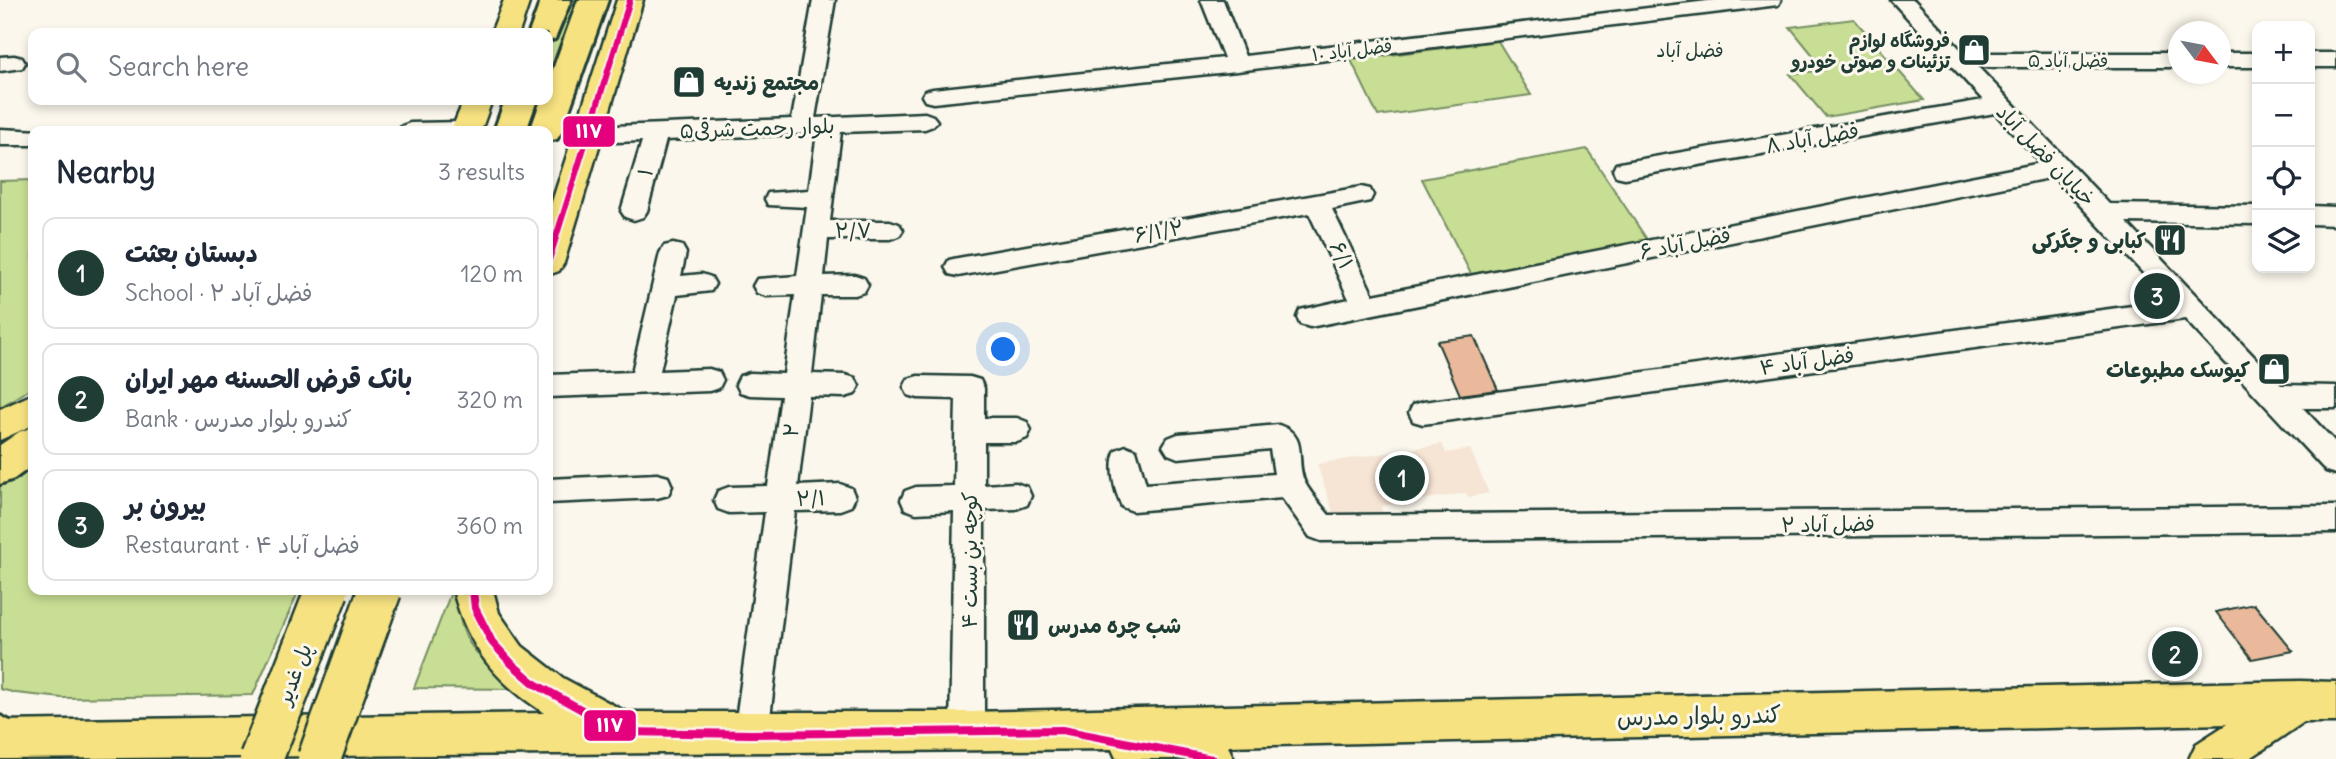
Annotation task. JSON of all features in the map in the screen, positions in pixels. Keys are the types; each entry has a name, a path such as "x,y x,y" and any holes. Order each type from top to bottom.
{"highway":[{"path":"546,28 556,0"},
{"path":"548,126 593,0"},
{"path":"512,126 519,105"},
{"path":"0,467 28,447"},
{"name":"پل غدیر","path":"261,759 325,595"},
{"path":"319,759 378,595"}],"main road":[{"path":"507,28 517,0"},
{"path":"553,247 630,0"},
{"path":"468,126 476,105"},
{"path":"0,426 28,411"},
{"path":"474,595 475,608 492,642 512,664 535,684 622,732"},
{"path":"2211,759 2318,701"},
{"name":"کندرو بلوار مدرس","path":"1062,730 2318,701"},
{"path":"1,741 622,732 751,734 1062,730 1212,759"}],"street":[{"path":"802,126 824,0"},
{"path":"1212,0 1237,64"},
{"name":"فضل آباد ۱۰","path":"933,96 1237,64 1770,0"},
{"name":"خیابان فضل آباد","path":"1902,0 2336,462"},
{"name":"فضل آباد ۵","path":"1958,60 2168,60"},
{"path":"2231,60 2252,60"},
{"path":"2315,60 2336,60"},
{"name":"فضل آباد ۸","path":"1625,170 1999,105"},
{"name":"۵بلوار رحمت شرقی","path":"589,135 925,121"},
{"name":"۲","path":"751,734 830,125"},
{"name":"۱","path":"634,211 656,132"},
{"path":"0,137 28,137"},
{"name":"فضل آباد ۶","path":"1310,317 2059,168"},
{"name":"۶/۱/۲","path":"958,267 1361,195"},
{"path":"777,199 820,198"},
{"name":"۶/۱","path":"1317,203 1366,307"},
{"path":"2102,213 2252,215"},
{"path":"2315,215 2336,216"},
{"name":"۲/۷","path":"816,230 890,230"},
{"path":"643,383 673,253"},
{"path":"666,286 702,284"},
{"path":"766,286 855,285"},
{"name":"فضل آباد ۴","path":"1423,413 2191,308"},
{"path":"553,386 709,380"},
{"path":"750,384 845,386"},
{"name":"کوچه بن بست ۴","path":"918,387 970,388 967,732"},
{"path":"2274,396 2336,397"},
{"path":"969,430 1017,429"},
{"path":"1126,458 1133,498 1290,485 1284,442 1279,437 1178,446"},
{"name":"فضل آباد ۲","path":"1290,485 1321,528 2336,519"},
{"path":"553,491 657,486"},
{"path":"916,500 1016,496"},
{"name":"۲/۱","path":"729,500 840,497"}],"shaded area":[{"path":"1442,444 1446,453 1470,449 1489,493 1468,497 1466,493 1381,506 1383,514 1361,517 1358,511 1334,515 1317,464"}],"green space":[{"path":"565,0 579,0 553,75 553,35"},
{"path":"1854,19 1924,100 1826,117 1790,74 1825,70 1790,27"},
{"path":"1498,41 1531,95 1378,116 1351,60"},
{"path":"1587,149 1648,241 1471,274 1422,179"},
{"path":"28,180 28,390 0,407 0,181"},
{"path":"28,459 28,595 297,595 253,695 62,698 0,689 0,481"},
{"path":"450,595 458,595 461,624 473,648 519,689 414,688"}],"building":[{"path":"1474,336 1498,390 1460,395 1437,341"},
{"path":"2254,604 2293,651 2252,659 2216,612"}],"transit line":[{"name":"۱۱۷","path":"553,247 630,0"},
{"name":"۱۱۷","path":"474,595 475,608 492,642 512,664 535,684 622,732 751,734 1062,730 1212,759"}],"place":[{"name":"فروشگاه لوازم تزئینات و صوتی خودرو","path":"1974,50"},
{"name":"مجتمع زندیه","path":"689,82"},
{"name":"کبابی و جگرکی","path":"2170,240"},
{"name":"بیرون بر","path":"2157,296"},
{"name":"کیوسک مطبوعات","path":"2274,369"},
{"name":"دبستان بعثت","path":"1402,478"},
{"name":"شب چره مدرس","path":"1023,625"},
{"name":"بانک قرض الحسنه مهر ایران","path":"2175,654"}],"district":[{"name":"فضل آباد","path":"1690,50"}]}
